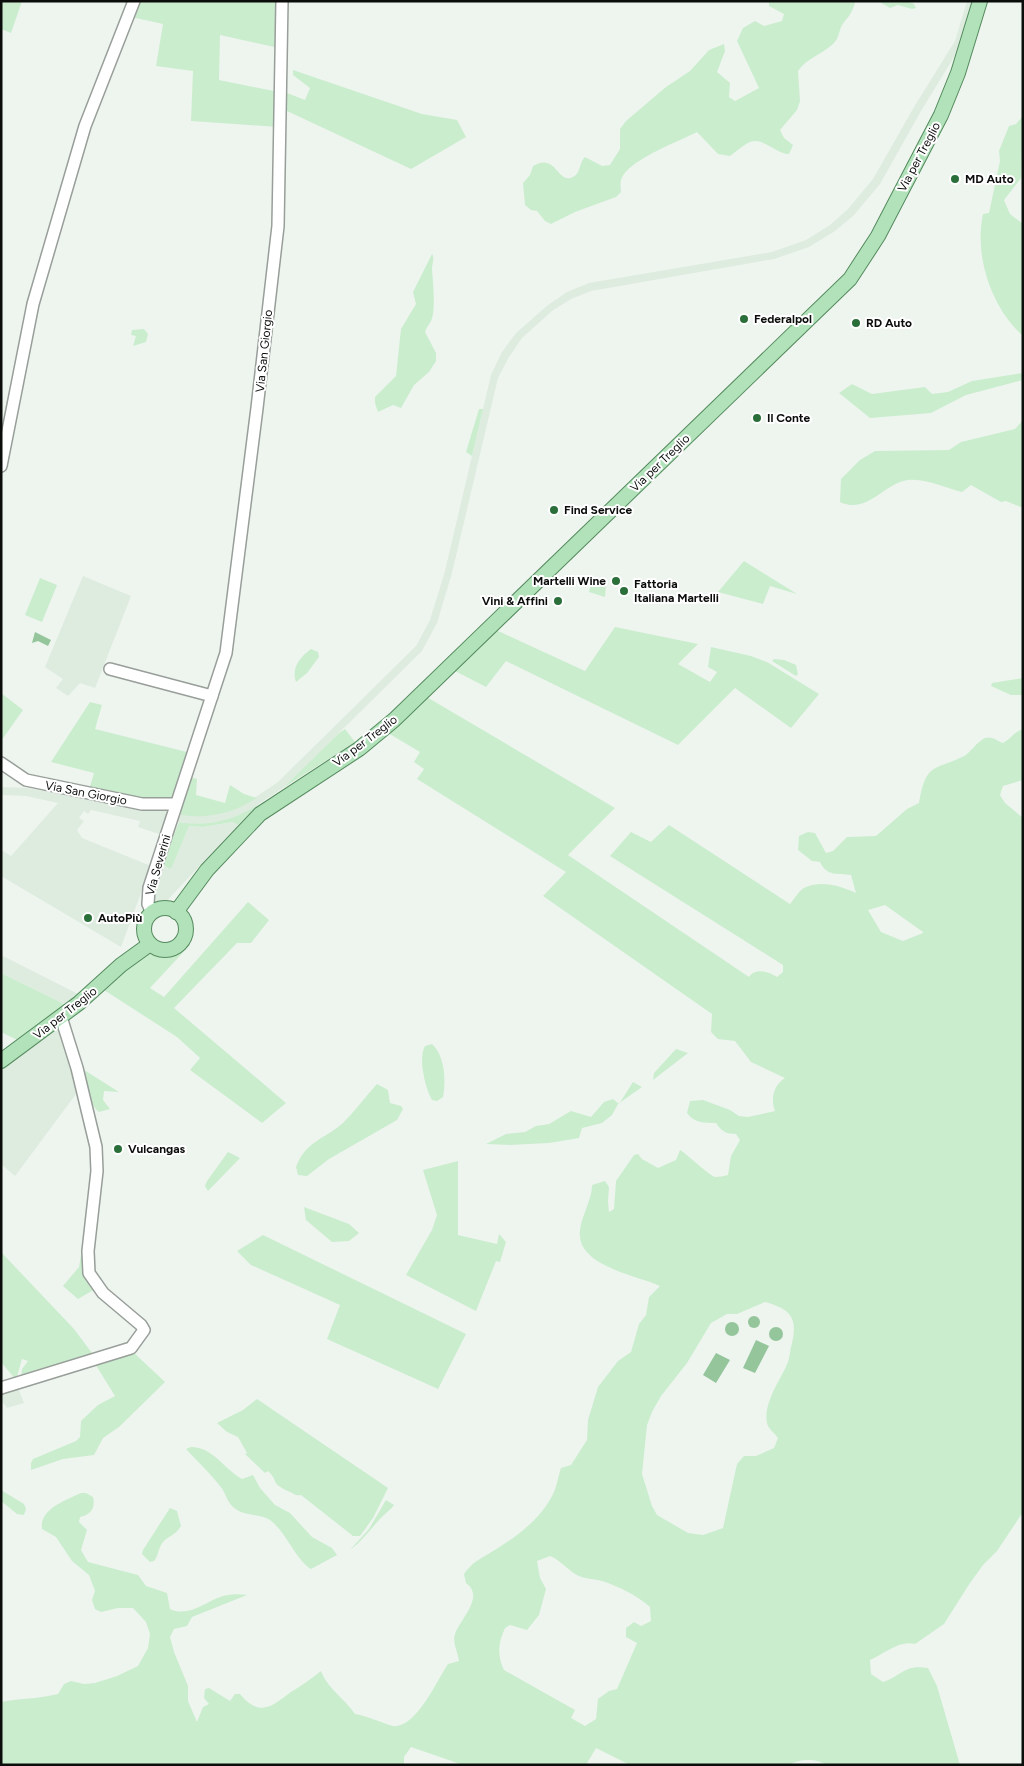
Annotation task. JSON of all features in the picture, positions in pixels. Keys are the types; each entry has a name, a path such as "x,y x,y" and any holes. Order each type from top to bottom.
{"main road":[{"name":"Via per Treglio","path":"176,912 207,870 254,819 278,800 359,749 394,720 850,279 878,236 942,115 958,73 980,1"},
{"path":"161,909 176,912 186,927 183,939 174,948 168,950 155,948 150,944 144,930 146,921 152,913 161,909"},
{"name":"Via per Treglio","path":"1,1061 61,1017 121,965 150,944"}],"street":[{"path":"1,466 34,304 85,126 134,1"},
{"name":"Via San Giorgio","path":"172,816 226,653 234,600 277,234 282,1"},
{"path":"110,669 212,696"},
{"name":"Via San Giorgio","path":"1,764 26,780 142,804 176,804"},
{"name":"Via Severini","path":"152,913 147,897 172,816"},
{"path":"1,1388 131,1348 144,1330 141,1325 103,1293 89,1274 96,1147 77,1068 61,1017"}],"shaded area":[{"path":"1,1 22,1 11,33 1,29"},
{"path":"137,1 279,1 279,48 220,35 219,80 279,92 278,127 191,121 193,71 156,66 163,24 131,17"},
{"path":"769,1 855,2 835,42 798,71 800,101 797,110 780,130 784,138 793,145 789,154 755,141 747,143 730,156 718,154 697,132 654,152 633,165 621,180 621,192 616,197 575,212 551,224 545,221 537,211 531,210 525,205 523,183 530,175 533,166 547,163 552,165 563,177 568,178 576,175 585,157 602,166 610,165 620,149 620,129 626,121 666,87 690,71 709,50 724,44 725,51 717,72 730,83 729,97 735,101 759,88 737,41 743,28 755,21 764,26 782,21 784,14 769,6"},
{"path":"878,1 908,1 914,4 916,8 912,9 898,5 890,8"},
{"path":"967,1 975,1 962,44 921,111 880,184 854,215 835,231 809,247 774,259 591,291 571,299 552,311 522,338 498,378 452,573 437,623 422,651 283,788 247,812 220,822 193,824 167,820 162,835 138,827 140,821 91,810 88,814 84,811 79,818 84,821 77,830 82,838 151,866 121,947 1,876 1,853 3,851 11,856 58,803 26,796 1,795 1,787 27,788 193,816 218,814 244,805 278,782 416,646 430,620 445,571 491,375 502,352 516,333 548,305 567,292 589,283 772,252 806,240 830,225 848,209 873,179 914,107 955,41"},
{"path":"293,70 422,114 457,120 466,137 411,169 287,111 287,93 305,100 310,88 293,75"},
{"path":"1023,116 1021,178 1004,200 1010,214 1023,224 1023,336 1002,311 994,296 983,263 981,230 983,214 989,213 1000,161 999,151 1009,126 1016,124"},
{"path":"432,254 434,309 432,319 425,332 436,353 436,361 429,372 414,385 401,408 393,405 378,412 375,397 396,376 401,329 416,304 413,292"},
{"path":"144,329 148,334 146,342 133,346 136,336 131,335 132,330"},
{"path":"1023,373 1023,380 966,395 931,413 870,418 839,393 852,384 872,394 925,387 932,394 948,392 972,381"},
{"path":"479,409 483,409 472,456 466,452"},
{"path":"1023,420 1023,508 1006,501 1001,502 971,485 962,492 929,482 915,480 899,482 867,502 850,505 840,502 841,479 860,460 875,451 949,450 961,442 1015,429"},
{"path":"744,561 797,594 770,586 763,604 718,592"},
{"path":"83,576 131,596 95,688 80,683 68,696 56,688 63,679 45,667"},
{"path":"592,577 598,578 599,582 606,585 605,597 589,592"},
{"path":"40,578 57,585 42,622 25,615"},
{"path":"615,627 698,644 678,664 710,682 717,672 708,667 711,647 751,656 767,662 819,694 791,728 735,688 678,745 506,661 486,687 453,670 494,629 585,671"},
{"path":"35,632 51,640 48,646 38,641 32,643"},
{"path":"311,649 318,652 319,657 307,673 296,682 295,672 298,663"},
{"path":"774,659 784,660 796,665 798,674 796,676 772,661"},
{"path":"1023,678 1023,695 1011,695 991,686 992,683"},
{"path":"1,693 23,710 1,741"},
{"path":"425,696 615,808 568,855 749,977 759,971 777,977 783,972 783,965 610,856 631,832 651,842 669,825 790,904 801,890 818,884 844,888 856,893 851,875 829,872 820,862 812,861 798,850 799,836 808,832 815,833 826,853 833,851 847,837 876,836 907,809 919,803 925,780 933,770 964,756 984,738 992,738 1003,743 1023,729 1023,780 1003,786 1000,795 1005,803 1023,818 1023,1512 997,1551 983,1565 968,1586 944,1624 915,1644 909,1643 897,1646 870,1660 871,1674 883,1682 908,1669 928,1668 937,1686 960,1765 826,1765 818,1761 808,1760 798,1761 789,1765 630,1765 596,1748 586,1765 463,1765 411,1747 404,1757 404,1765 1,1765 1,1702 58,1694 64,1684 71,1681 84,1684 95,1683 117,1676 138,1666 148,1648 150,1634 146,1622 133,1608 118,1608 101,1612 95,1609 92,1600 95,1591 89,1575 72,1561 56,1537 42,1529 42,1522 49,1511 61,1502 81,1493 86,1493 93,1497 94,1501 93,1508 87,1515 80,1517 79,1522 87,1530 81,1550 88,1562 138,1575 146,1586 167,1593 170,1609 177,1611 191,1610 223,1596 247,1595 192,1617 187,1626 174,1629 170,1637 188,1686 188,1701 197,1722 203,1707 209,1704 204,1698 205,1689 209,1688 230,1701 235,1694 240,1694 254,1706 260,1708 278,1702 321,1671 327,1683 355,1714 393,1726 402,1725 410,1720 425,1702 448,1664 459,1661 454,1637 470,1608 473,1595 466,1583 464,1574 476,1562 522,1531 543,1510 556,1488 561,1468 571,1465 587,1440 588,1420 598,1387 618,1361 631,1352 639,1324 646,1315 649,1297 660,1286 609,1267 597,1261 587,1252 581,1242 580,1230 592,1185 605,1181 609,1187 609,1212 614,1209 616,1181 634,1155 638,1154 642,1159 658,1168 676,1160 680,1150 712,1176 728,1175 731,1156 740,1140 736,1134 724,1132 716,1123 693,1119 687,1113 690,1101 703,1100 730,1110 739,1116 748,1117 775,1111 774,1092 778,1084 785,1078 751,1062 735,1041 718,1039 711,1032 712,1014 543,896 566,872 417,779 424,769 414,762 420,752 388,733","holes":["885,905 923,932 923,933 903,941 881,932 868,910","765,1302 786,1311 793,1320 794,1334 789,1360 773,1391 766,1415 770,1429 778,1438 774,1448 756,1456 744,1456 737,1464 723,1528 703,1535 688,1533 657,1515 652,1506 642,1474 647,1425 661,1396 687,1363 711,1323 727,1314 737,1314","550,1556 579,1576 615,1586 634,1595 650,1607 651,1621 641,1626 634,1622 626,1628 626,1637 637,1643 617,1689 609,1691 598,1699 596,1719 585,1726 571,1718 575,1710 504,1670 500,1659 499,1649 505,1628 510,1625 527,1630 539,1615 546,1589 540,1578 537,1561"]},
{"path":"90,702 102,705 95,729 191,753 174,797 155,801 89,790 94,773 51,762"},
{"path":"345,729 355,742 283,788 338,734"},
{"path":"187,776 197,779 196,795 225,803 230,785 244,794 257,798 239,808 221,814 202,816 182,815 179,813"},
{"path":"259,804 238,825 233,822 203,827 189,826 172,867 169,869 162,864 179,822 200,824 221,821 250,810"},
{"path":"234,822 238,825 161,907 154,909 150,903 162,864 168,869 172,867 189,826 203,827"},
{"path":"248,902 269,920 251,943 237,943 174,1008 286,1103 262,1123 190,1070 200,1058 177,1037 104,990 124,967 137,956 144,953 174,952 187,942 190,945 150,988 164,997"},
{"path":"1,955 80,995 66,1005 1,973"},
{"path":"1,973 66,1005 17,1040 1,1032"},
{"path":"59,1023 79,1090 15,1176 1,1164 1,1069"},
{"path":"432,1044 440,1055 444,1069 443,1097 437,1101 432,1100 429,1095 422,1065 425,1046"},
{"path":"676,1049 688,1053 653,1080 654,1073"},
{"path":"81,1068 119,1092 104,1091 103,1100 110,1109 99,1112 95,1108 87,1092"},
{"path":"633,1082 642,1087 620,1103"},
{"path":"377,1084 388,1090 390,1103 401,1106 403,1109 397,1120 329,1159 307,1176 298,1175 296,1167 300,1158 310,1146 343,1123"},
{"path":"613,1099 619,1104 612,1115 602,1123 582,1128 579,1138 549,1143 486,1144 506,1134 525,1132 536,1126 549,1124 571,1111 591,1117 604,1102"},
{"path":"228,1152 240,1158 208,1191 205,1186 207,1181"},
{"path":"458,1161 458,1235 497,1244 499,1234 506,1242 500,1262 496,1261 476,1311 406,1275 432,1230 437,1215 423,1170"},
{"path":"304,1207 349,1224 359,1233 349,1241 332,1242 306,1220"},
{"path":"263,1235 466,1334 438,1389 327,1339 340,1305 251,1265 237,1251"},
{"path":"86,1241 97,1288 78,1299 63,1286 79,1267 82,1248"},
{"path":"1,1252 74,1329 95,1357 21,1379 22,1369 28,1361 22,1359 16,1380 1,1362"},
{"path":"754,1316 760,1322 754,1328 748,1322"},
{"path":"732,1322 737,1324 739,1329 737,1334 732,1336 727,1334 725,1329 727,1324"},
{"path":"776,1327 781,1329 783,1334 781,1339 776,1341 771,1339 769,1334 771,1329"},
{"path":"756,1340 769,1346 755,1373 743,1368"},
{"path":"133,1352 165,1382 119,1427 103,1438 94,1455 63,1459 31,1470 33,1459 76,1441 80,1437 81,1421 98,1405 115,1396 94,1362"},
{"path":"716,1353 730,1360 716,1383 703,1375"},
{"path":"17,1385 24,1403 7,1408 1,1400 1,1390"},
{"path":"257,1399 388,1488 373,1518 360,1536 353,1536 301,1495 295,1495 279,1486 268,1471 265,1473 245,1454 247,1453 238,1437 227,1432 217,1423 243,1410"},
{"path":"191,1447 199,1448 212,1454 242,1479 253,1475 260,1488 275,1505 290,1513 312,1537 332,1548 337,1555 311,1569 305,1565 276,1525 270,1520 241,1512 233,1507 216,1481 186,1449"},
{"path":"1,1490 24,1504 26,1509 24,1515 17,1514 1,1501"},
{"path":"386,1500 394,1505 350,1550 369,1529"},
{"path":"170,1508 177,1511 181,1526 163,1542 156,1559 150,1562 142,1554 143,1550"}],"place":[{"name":"MD Auto","path":"955,179"},
{"name":"Federalpol","path":"744,319"},
{"name":"RD Auto","path":"856,323"},
{"name":"Il Conte","path":"757,418"},
{"name":"Find Service","path":"554,510"},
{"name":"Martelli Wine","path":"616,581"},
{"name":"Fattoria Italiana Martelli","path":"624,591"},
{"name":"Vini & Affini","path":"558,601"},
{"name":"AutoPiù","path":"88,918"},
{"name":"Vulcangas","path":"118,1149"}]}
